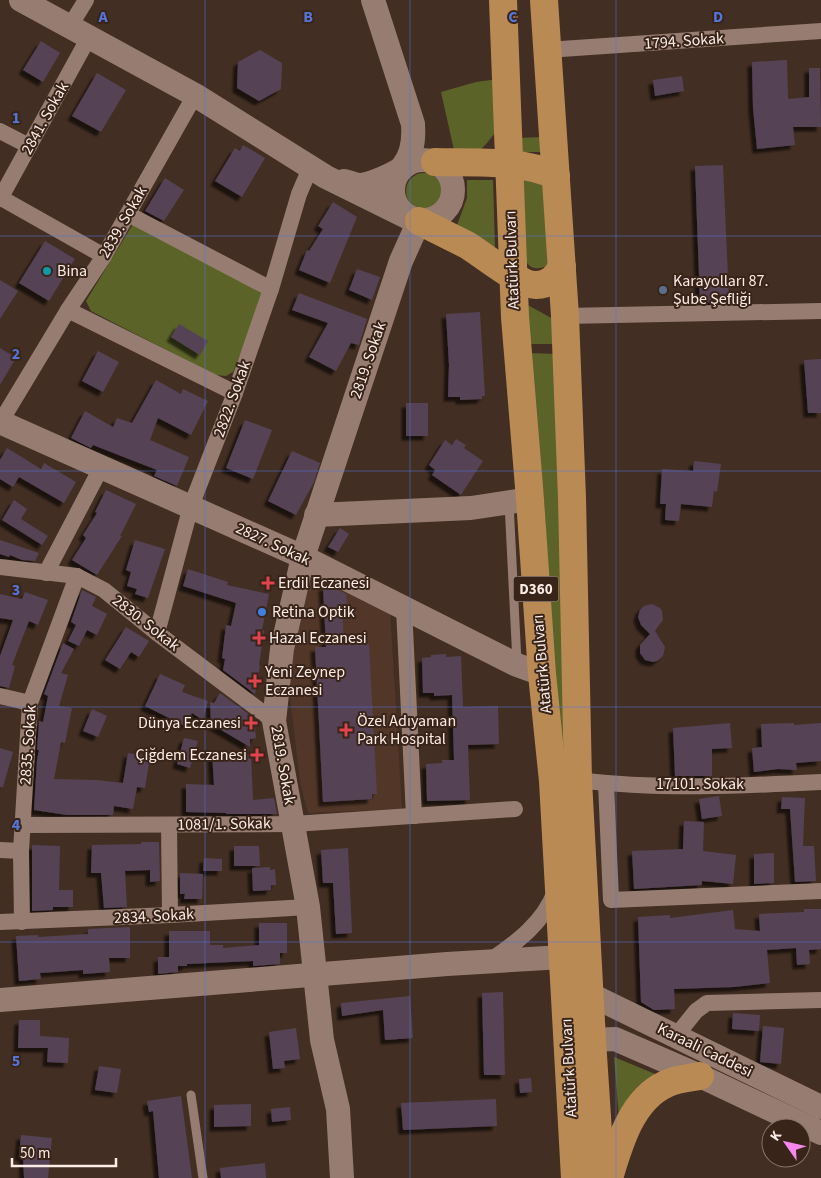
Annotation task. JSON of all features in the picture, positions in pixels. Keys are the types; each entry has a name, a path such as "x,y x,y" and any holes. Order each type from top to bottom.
{"highway":[{"name":"Atatürk Bulvarı","path":"503,0 520,501 542,674 553,781 575,1178"},
{"name":"Atatürk Bulvarı","path":"544,0 565,316 572,488 578,780 601,1178"},
{"path":"435,162 533,166 556,176"},
{"path":"414,219 467,246 522,282 534,286 546,284 556,277 562,267"},
{"path":"609,1178 628,1124 646,1098 656,1089 668,1083 700,1076"}],"main road":[{"path":"21,0 195,94 318,171 414,219 430,220 440,216 448,208 453,198 454,187 451,176 435,162 418,160 384,177 360,185 318,171"},
{"path":"373,0 413,124 411,148 396,178 393,189 394,200 400,210 414,219"},
{"path":"387,0 435,162"},
{"name":"2819. Sokak","path":"342,1178 338,1109 322,1040 308,907 274,721 282,649 303,557 414,219"},
{"name":"2827. Sokak","path":"0,423 102,466 303,557 517,665 542,674"},
{"path":"316,515 471,508 520,501"},
{"path":"0,1000 447,964 563,957"},
{"name":"Karaali Caddesi","path":"589,994 821,1107"},
{"name":"Karaali Caddesi","path":"592,1040 615,1038 821,1133"}],"street":[{"name":"2841. Sokak","path":"0,198 29,146 80,31 86,0"},
{"name":"1794. Sokak","path":"547,50 821,31"},
{"name":"2839. Sokak","path":"0,423 68,310 104,256 195,94"},
{"path":"0,131 29,146"},
{"name":"2822. Sokak","path":"157,633 191,506 235,393 271,289 299,194 318,171"},
{"path":"0,198 104,256"},
{"path":"128,214 271,289"},
{"path":"68,310 235,393"},
{"path":"565,316 821,311"},
{"path":"46,573 102,466"},
{"name":"2830. Sokak","path":"0,567 77,576 104,590 157,633 274,721"},
{"name":"2835. Sokak","path":"22,922 21,850 30,703 77,576"},
{"path":"404,608 414,816"},
{"path":"0,696 30,703"},
{"name":"17101. Sokak","path":"578,780 606,784 688,785 821,782"},
{"path":"606,784 612,900 821,891"},
{"name":"1081/1. Sokak","path":"22,825 294,824 516,809"},
{"path":"169,825 170,915"},
{"path":"0,850 21,850"},
{"path":"487,963 513,945 532,928 550,906 559,883"},
{"name":"2834. Sokak","path":"0,922 308,907"},
{"path":"676,1036 696,1011 707,1003 821,1000"}],"lane":[{"path":"517,665 520,501"},
{"path":"191,1094 203,1178"}],"shaded area":[{"name":"Özel Adıyaman Park Hospital","path":"312,572 390,609 402,809 308,813 300,782 288,679"}],"green space":[{"path":"498,79 498,129 475,155 454,150 441,92 476,82"},
{"path":"543,137 543,152 518,152 517,138"},
{"path":"424,173 437,178 442,191 437,204 424,209 411,204 406,191 411,178"},
{"path":"528,179 545,186 548,265 540,268 531,267 524,258 523,181"},
{"path":"467,180 493,180 495,249 456,228 467,198"},
{"path":"133,224 265,291 233,372 226,376 215,375 91,311 86,301"},
{"path":"524,303 555,320 556,344 526,344"},
{"path":"527,353 558,354 569,782 561,782 544,499"},
{"path":"614,1057 660,1076 619,1119"}],"building":[{"path":"41,41 60,53 43,82 23,70"},
{"path":"260,50 282,63 281,89 259,101 237,88 238,62"},
{"path":"787,60 788,99 809,97 809,68 820,68 821,127 793,127 795,145 757,149 753,108 752,62"},
{"path":"97,73 126,90 101,132 72,116"},
{"path":"682,76 684,91 655,96 653,80"},
{"path":"243,145 265,158 242,197 215,181 235,148 240,151"},
{"path":"723,165 729,301 700,303 695,166"},
{"path":"165,178 184,190 164,221 145,211"},
{"path":"333,202 357,217 330,283 299,270 307,250 309,251 323,229 318,226"},
{"name":"Bina","path":"45,241 75,259 49,301 19,283"},
{"path":"357,269 380,277 372,300 349,290"},
{"name":"Bina","path":"0,280 18,291 0,319"},
{"path":"299,293 367,319 359,345 351,343 336,371 309,357 328,323 292,310"},
{"path":"480,312 485,396 482,396 482,399 460,400 460,397 448,397 449,365 446,314"},
{"path":"179,324 208,341 200,355 171,337"},
{"path":"0,348 16,358 0,385"},
{"path":"98,351 119,362 103,392 82,381"},
{"path":"821,359 821,413 808,413 804,360"},
{"path":"156,380 181,394 183,389 208,401 191,435 158,418 150,440 189,457 177,486 154,476 157,470 93,445 91,448 71,438 85,411 113,427 117,418 132,423"},
{"path":"406,403 428,403 428,436 406,436"},
{"path":"245,420 272,430 253,479 226,468"},
{"path":"456,439 466,445 464,448 483,461 461,495 432,475 435,470 429,465 445,440 452,445"},
{"path":"7,448 41,469 44,463 76,482 64,503 19,477 13,487 0,479 0,460"},
{"path":"292,451 320,463 314,482 296,515 268,501"},
{"path":"694,461 721,464 717,492 714,491 712,507 681,504 679,521 665,520 666,504 660,504 662,469 693,471"},
{"path":"106,490 136,504 120,536 122,536 97,575 72,560 86,538 83,535 97,513 95,512"},
{"path":"14,500 27,509 21,519 48,536 42,545 2,520"},
{"path":"340,528 349,534 338,552 328,547"},
{"path":"0,540 39,553 35,561 22,560 10,555 9,557 0,554"},
{"path":"135,540 165,549 148,598 135,594 137,589 127,586 131,572 126,570"},
{"path":"188,569 228,582 227,585 269,594 262,630 264,631 255,694 223,670 225,659 222,658 226,625 231,626 236,603 183,586"},
{"path":"323,586 330,586 346,594 347,604 342,604 344,645 369,644 377,794 372,794 372,799 323,802 315,647 326,647"},
{"path":"82,590 96,597 92,606 107,614 97,635 87,630 79,646 68,641 76,625 71,622"},
{"path":"25,592 48,600 38,625 29,621 12,665 15,666 9,688 0,686 0,656 13,620 0,618 0,594 22,599"},
{"path":"652,604 662,611 663,620 655,631 665,647 663,656 653,662 645,660 640,653 640,645 650,634 641,625 638,617 640,610 644,606"},
{"path":"126,627 149,641 139,657 131,652 120,669 105,660"},
{"path":"63,643 74,649 61,673 68,675 59,706 72,708 65,743 61,742 54,779 123,783 128,753 150,757 145,788 137,787 133,809 114,806 113,815 67,815 34,810 39,750 37,750 39,721 43,722 48,696 44,694"},
{"path":"446,654 446,657 461,656 463,707 498,706 499,744 468,745 470,800 427,801 426,764 442,763 442,760 454,760 452,695 434,696 434,693 423,693 422,658"},
{"path":"160,674 185,685 182,692 208,701 203,720 192,713 185,726 145,706"},
{"path":"220,693 254,718 256,738 250,739 250,747 211,724 210,702 214,703"},
{"path":"92,709 107,716 98,737 83,731"},
{"path":"730,723 732,748 712,749 712,776 675,776 673,728"},
{"path":"794,723 794,725 821,723 821,761 796,763 797,770 778,769 754,772 752,748 762,747 761,724"},
{"path":"184,738 198,741 190,768 177,764"},
{"path":"0,748 13,752 3,787 0,787"},
{"path":"234,751 251,755 253,800 274,798 277,814 186,812 186,784 214,785 212,752"},
{"path":"719,796 722,816 702,819 699,799"},
{"path":"782,797 805,798 803,846 814,846 816,881 795,882 790,809 781,809"},
{"path":"684,821 704,822 703,851 736,855 733,884 702,881 702,885 634,889 632,851 683,849"},
{"path":"141,842 159,842 160,881 150,882 150,870 125,871 127,907 104,908 101,873 91,873 92,845 141,844"},
{"path":"32,845 60,846 59,890 73,890 73,907 53,907 53,910 32,911"},
{"path":"234,846 259,846 260,866 234,866"},
{"path":"348,848 352,933 336,934 333,883 323,883 321,850"},
{"path":"774,853 774,883 754,884 754,854"},
{"path":"204,858 222,859 222,871 203,871"},
{"path":"270,867 270,870 275,869 276,885 271,885 271,890 253,891 252,868"},
{"path":"180,873 203,874 202,899 184,899 185,894 180,894"},
{"path":"804,909 821,909 821,949 809,950 810,964 797,965 796,948 767,950 770,983 734,987 674,989 675,1009 654,1010 641,1002 638,917 670,915 670,918 733,910 735,929 760,931 759,914 804,912"},
{"path":"259,923 287,923 287,953 280,953 280,964 253,966 253,961 187,964 187,966 178,966 178,972 158,974 158,957 169,957 169,931 210,931 210,945 223,945 223,948 259,945"},
{"path":"129,927 130,958 109,958 110,972 83,974 83,970 40,973 41,979 19,981 16,936 38,935 38,937 88,934 88,929"},
{"path":"503,992 505,1075 484,1075 482,993"},
{"path":"410,996 413,1038 385,1040 383,1010 342,1016 341,1003"},
{"path":"733,1013 760,1015 759,1031 732,1029"},
{"path":"19,1020 40,1020 40,1036 69,1038 68,1063 47,1062 48,1048 18,1048"},
{"path":"763,1026 784,1028 781,1064 760,1062"},
{"path":"296,1028 300,1059 284,1061 285,1068 273,1069 269,1032"},
{"path":"99,1066 121,1069 117,1093 95,1090"},
{"path":"531,1078 532,1092 520,1093 519,1079"},
{"path":"181,1096 192,1178 159,1178 153,1111 149,1112 147,1101"},
{"path":"496,1099 497,1126 403,1130 401,1103"},
{"path":"251,1104 251,1126 214,1127 214,1105"},
{"path":"290,1107 291,1120 272,1122 271,1109"},
{"path":"21,1135 52,1138 48,1178 24,1178 23,1156 19,1156"},
{"path":"265,1163 266,1178 221,1178 220,1168"}],"place":[{"name":"Bina","path":"47,271"},
{"name":"Karayolları 87. Şube Şefliği","path":"663,290"},
{"name":"Erdil Eczanesi","path":"268,583"},
{"name":"Retina Optik","path":"262,612"},
{"name":"Hazal Eczanesi","path":"259,638"},
{"name":"Yeni Zeynep Eczanesi","path":"255,681"},
{"name":"Dünya Eczanesi","path":"251,723"},
{"name":"Özel Adıyaman Park Hospital","path":"346,730"},
{"name":"Çiğdem Eczanesi","path":"257,755"}]}
